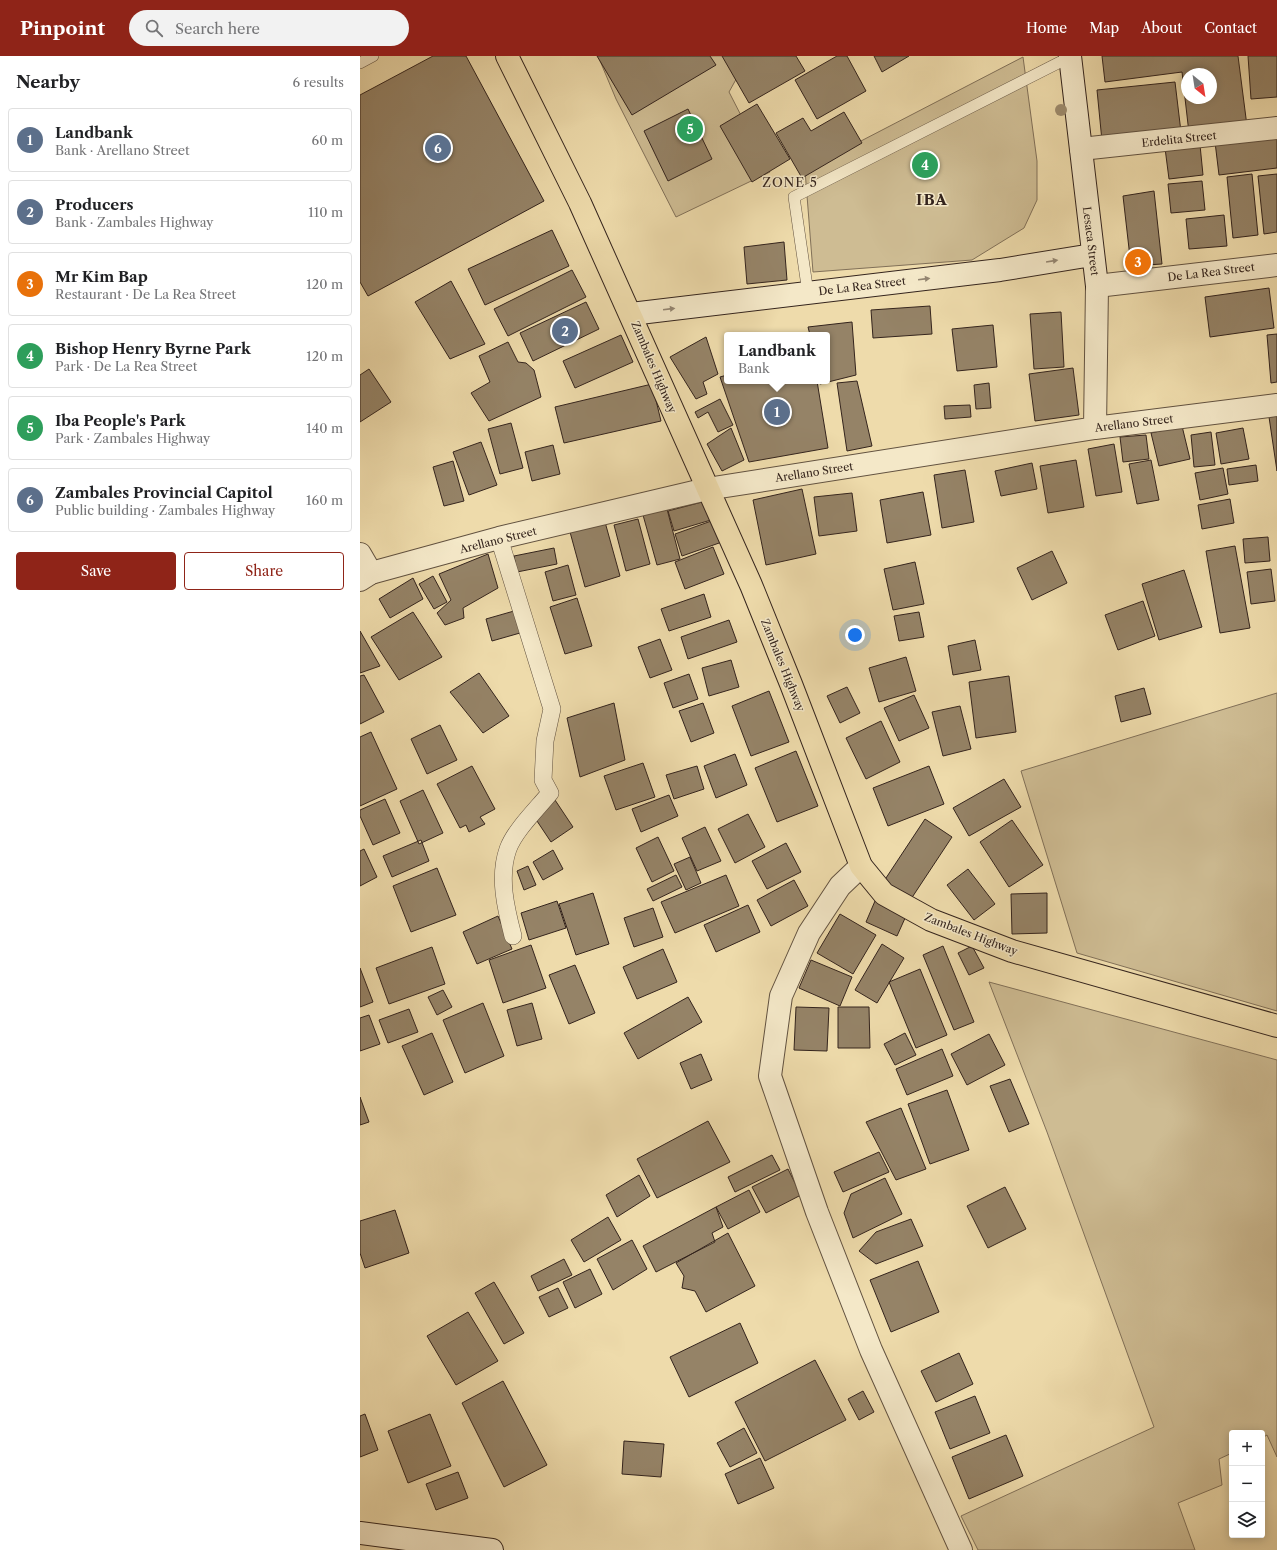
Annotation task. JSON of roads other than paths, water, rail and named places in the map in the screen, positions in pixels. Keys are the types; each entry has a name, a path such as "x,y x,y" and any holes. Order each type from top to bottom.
{"main road":[{"name":"Zambales Highway","path":"507,56 580,203 631,314 707,490 751,586 861,866 884,894 931,920 1012,951 1277,1026"}],"street":[{"name":"Lesaca Street","path":"1070,56 1092,255 1097,286 1095,428"},
{"name":"Erdelita Street","path":"1081,149 1277,128"},
{"name":"De La Rea Street","path":"631,314 1000,270 1092,255"},
{"name":"De La Rea Street","path":"1097,286 1277,265"},
{"name":"Arellano Street","path":"366,576 499,538 707,490 1095,428 1277,405"},
{"path":"499,538 552,709 545,741 543,780 550,792 520,830 508,849 503,877 506,903 513,936"},
{"path":"360,554 366,576"},
{"path":"861,866 840,886 809,933 781,996 770,1076 817,1212 871,1350 961,1550"},
{"path":"360,1533 492,1550"}],"lane":[{"path":"360,63 373,56"},
{"path":"808,293 794,197 1070,56"}],"place":[{"name":"Iba People's Park","path":"690,129"},
{"name":"Zambales Provincial Capitol","path":"438,148"},
{"name":"Bishop Henry Byrne Park","path":"925,165"},
{"name":"Mr Kim Bap","path":"1138,262"},
{"name":"Producers","path":"565,331"},
{"name":"Landbank","path":"777,412"}],"district":[{"name":"ZONE 5","path":"790,182"},
{"name":"IBA","path":"932,199"}]}
